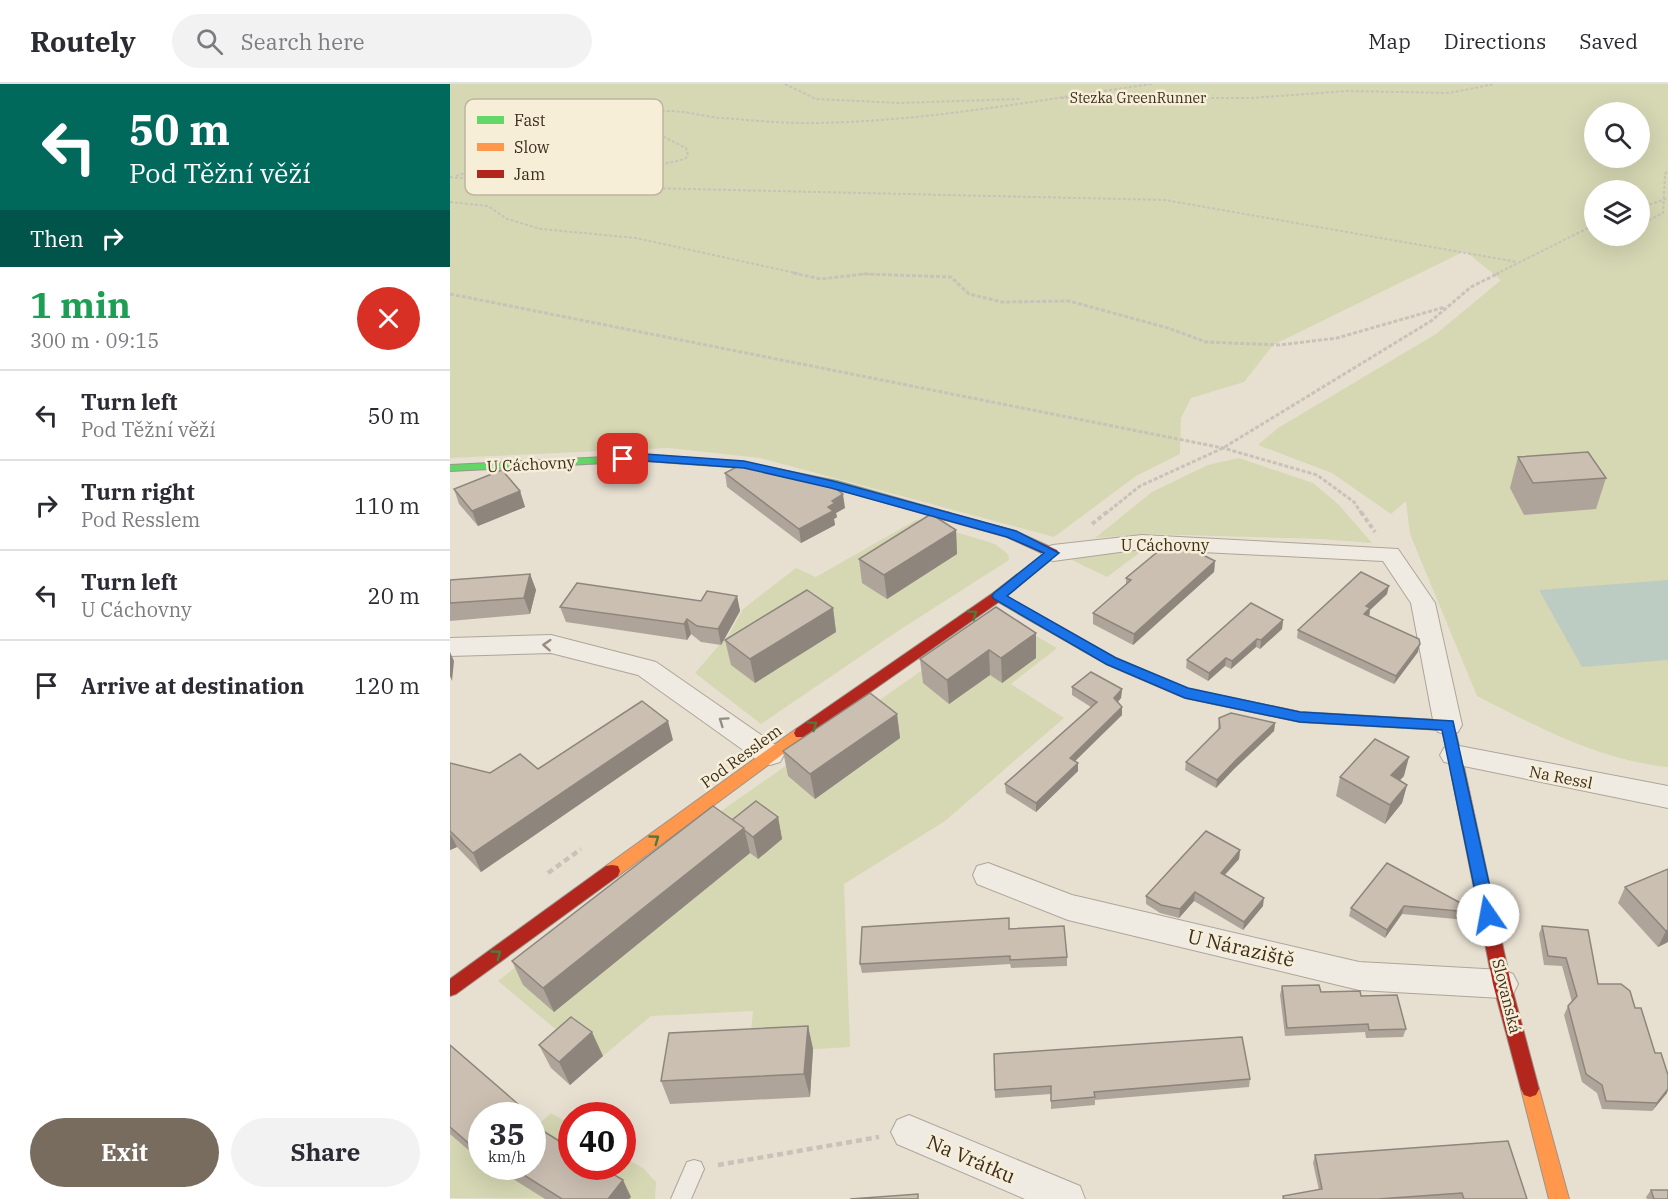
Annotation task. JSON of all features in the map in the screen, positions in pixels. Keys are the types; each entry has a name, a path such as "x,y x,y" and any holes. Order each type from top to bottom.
{"street":[{"name":"U Cáchovny","path":"450,468 645,458 744,465 833,484 1011,534 1053,553 1142,542 1390,554"},
{"name":"Pod Resslem","path":"450,989 770,755 998,596 1053,553"},
{"name":"Slovanská","path":"1390,554 1423,603 1502,984 1559,1199"},
{"path":"998,596 1111,661 1185,693 1300,717 1448,725"},
{"path":"450,647 551,644 647,668 770,755"},
{"name":"Na Ressl","path":"1454,755 1668,797"},
{"name":"U Náraziště","path":"988,875 1068,907 1359,976 1502,984"},
{"name":"Na Vrátku","path":"909,1132 1066,1199"}],"lane":[{"path":"681,1199 694,1169"}],"path":[{"name":"Stezka GreenRunner","path":"785,84 816,99 899,103 1041,98 1252,98 1347,91 1449,93 1494,84"},
{"path":"663,111 692,112 720,118 803,123 904,119 1152,84"},
{"path":"663,136 686,148 688,155 686,159 663,165"},
{"path":"1650,220 1663,213 1665,174 1668,171"},
{"path":"663,188 1165,200 1519,262"},
{"path":"1650,204 1668,198"},
{"path":"450,202 488,206 507,219 541,229 636,238 821,279 865,274 951,277 969,294 1002,302 1069,301 1168,328 1206,342 1280,345 1337,338 1445,307"},
{"path":"1099,520 1140,486 1223,448 1431,321 1471,286 1584,231"},
{"path":"450,294 1223,448 1317,475 1354,502 1390,554"},
{"path":"694,1169 909,1132"}],"green space":[{"path":"450,84 1668,84 1668,767 1618,758 1594,750 1546,730 1477,696 1410,534 1406,501 1391,514 1332,473 1258,445 1278,428 1436,334 1501,280 1465,251 1273,345 1244,382 1191,398 1181,418 1180,454 1136,476 1054,537 760,458 669,448 450,458"},
{"path":"1239,458 1313,483 1339,505 1372,543 1321,539 1145,534 1095,538 1152,492 1208,465"},
{"path":"916,520 995,544 1008,554 1009,560 898,631 761,724 695,673 729,634 743,609 796,568 816,577"},
{"path":"1147,547 1107,577 1070,559"},
{"path":"1022,628 1057,648 1011,684 1064,718 945,821 844,884 850,1047 749,1053 753,1011 651,1016 603,1056 582,1041 559,1032 498,981 612,891 707,821 981,629"},
{"path":"551,1113 558,1117 558,1180 636,1180 636,1164 656,1182 655,1199 450,1198 450,1134 468,1150 468,1180 546,1180 546,1118"}],"shaded area":[{"path":"1668,580 1668,660 1582,667 1539,590"}],"building":[{"path":"1588,452 1606,478 1533,483 1518,457"},
{"path":"744,463 822,479 843,494 832,501 835,503 828,507 833,511 799,529 725,473"},
{"path":"502,470 520,491 472,511 454,489"},
{"path":"931,514 956,530 884,575 859,559"},
{"path":"1173,545 1183,550 1187,547 1215,561 1134,634 1093,613 1131,580 1126,578 1161,549 1165,552"},
{"path":"1361,572 1389,586 1366,606 1370,608 1364,614 1419,639 1420,644 1396,676 1298,630"},
{"path":"530,574 524,598 450,603 450,580"},
{"path":"577,583 701,601 707,591 737,596 718,629 697,626 687,619 684,624 560,607"},
{"path":"807,590 833,608 750,659 725,640"},
{"path":"1251,603 1283,620 1261,640 1257,639 1232,661 1226,658 1209,673 1187,660"},
{"path":"996,607 1036,633 1001,658 989,650 947,680 920,659"},
{"path":"1091,672 1122,689 1114,698 1122,707 1070,758 1078,763 1036,803 1005,784 1097,702 1072,687"},
{"path":"870,693 897,714 810,774 783,751"},
{"path":"642,701 668,721 473,853 450,831 450,763 490,773 520,754 538,769"},
{"path":"1231,713 1275,723 1217,780 1186,762 1220,728 1219,718"},
{"path":"1375,739 1409,757 1391,775 1407,785 1390,805 1340,777"},
{"path":"756,801 778,817 753,837 732,820"},
{"path":"713,806 744,828 543,988 512,961"},
{"path":"1206,831 1240,850 1221,873 1264,898 1244,922 1195,892 1180,909 1161,905 1146,896"},
{"path":"1387,863 1468,907 1469,912 1404,906 1387,930 1351,908"},
{"path":"1668,869 1668,930 1666,931 1625,887"},
{"path":"1009,918 1009,929 1064,926 1067,957 1010,960 1010,956 860,964 862,927"},
{"path":"1542,926 1588,930 1598,984 1621,984 1630,991 1635,1008 1641,1008 1655,1053 1661,1053 1668,1075 1668,1089 1657,1103 1606,1101 1602,1085 1586,1074 1568,1006 1577,996 1566,958 1548,956"},
{"path":"1319,985 1321,992 1360,991 1361,996 1397,995 1406,1029 1369,1030 1368,1024 1287,1028 1282,986"},
{"path":"571,1017 592,1032 559,1062 539,1045"},
{"path":"808,1026 804,1074 661,1081 669,1033"},
{"path":"1242,1037 1250,1079 1094,1092 1095,1097 1051,1101 1051,1086 995,1090 994,1054"},
{"path":"450,1045 516,1102 468,1102 468,1143 450,1127"},
{"path":"546,1133 558,1140 558,1180 623,1180 608,1199 562,1199 532,1180 546,1180"},
{"path":"1508,1141 1527,1199 1464,1199 1462,1193 1378,1199 1284,1199 1283,1196 1322,1189 1315,1155"},
{"path":"1651,1190 1668,1190 1668,1199 1654,1199"},
{"path":"918,1194 918,1199 850,1199"}],"traffic: fast":[{"path":"450,468 645,458 744,465 833,484 946,516"},
{"path":"998,596 1111,661 1185,693 1300,717 1448,725 1457,767"}],"traffic: slow":[{"path":"612,871 801,733"},
{"path":"1530,1089 1559,1199"}],"traffic: jam":[{"path":"801,733 998,596 1053,553 1011,534 946,516"},
{"path":"1457,767 1502,984 1530,1089"},
{"path":"450,989 612,871"}],"route":[{"path":"623,459 645,458 744,465 833,484 1011,534 1053,553 998,596 1111,661 1185,693 1300,717 1448,725 1488,915"}]}
